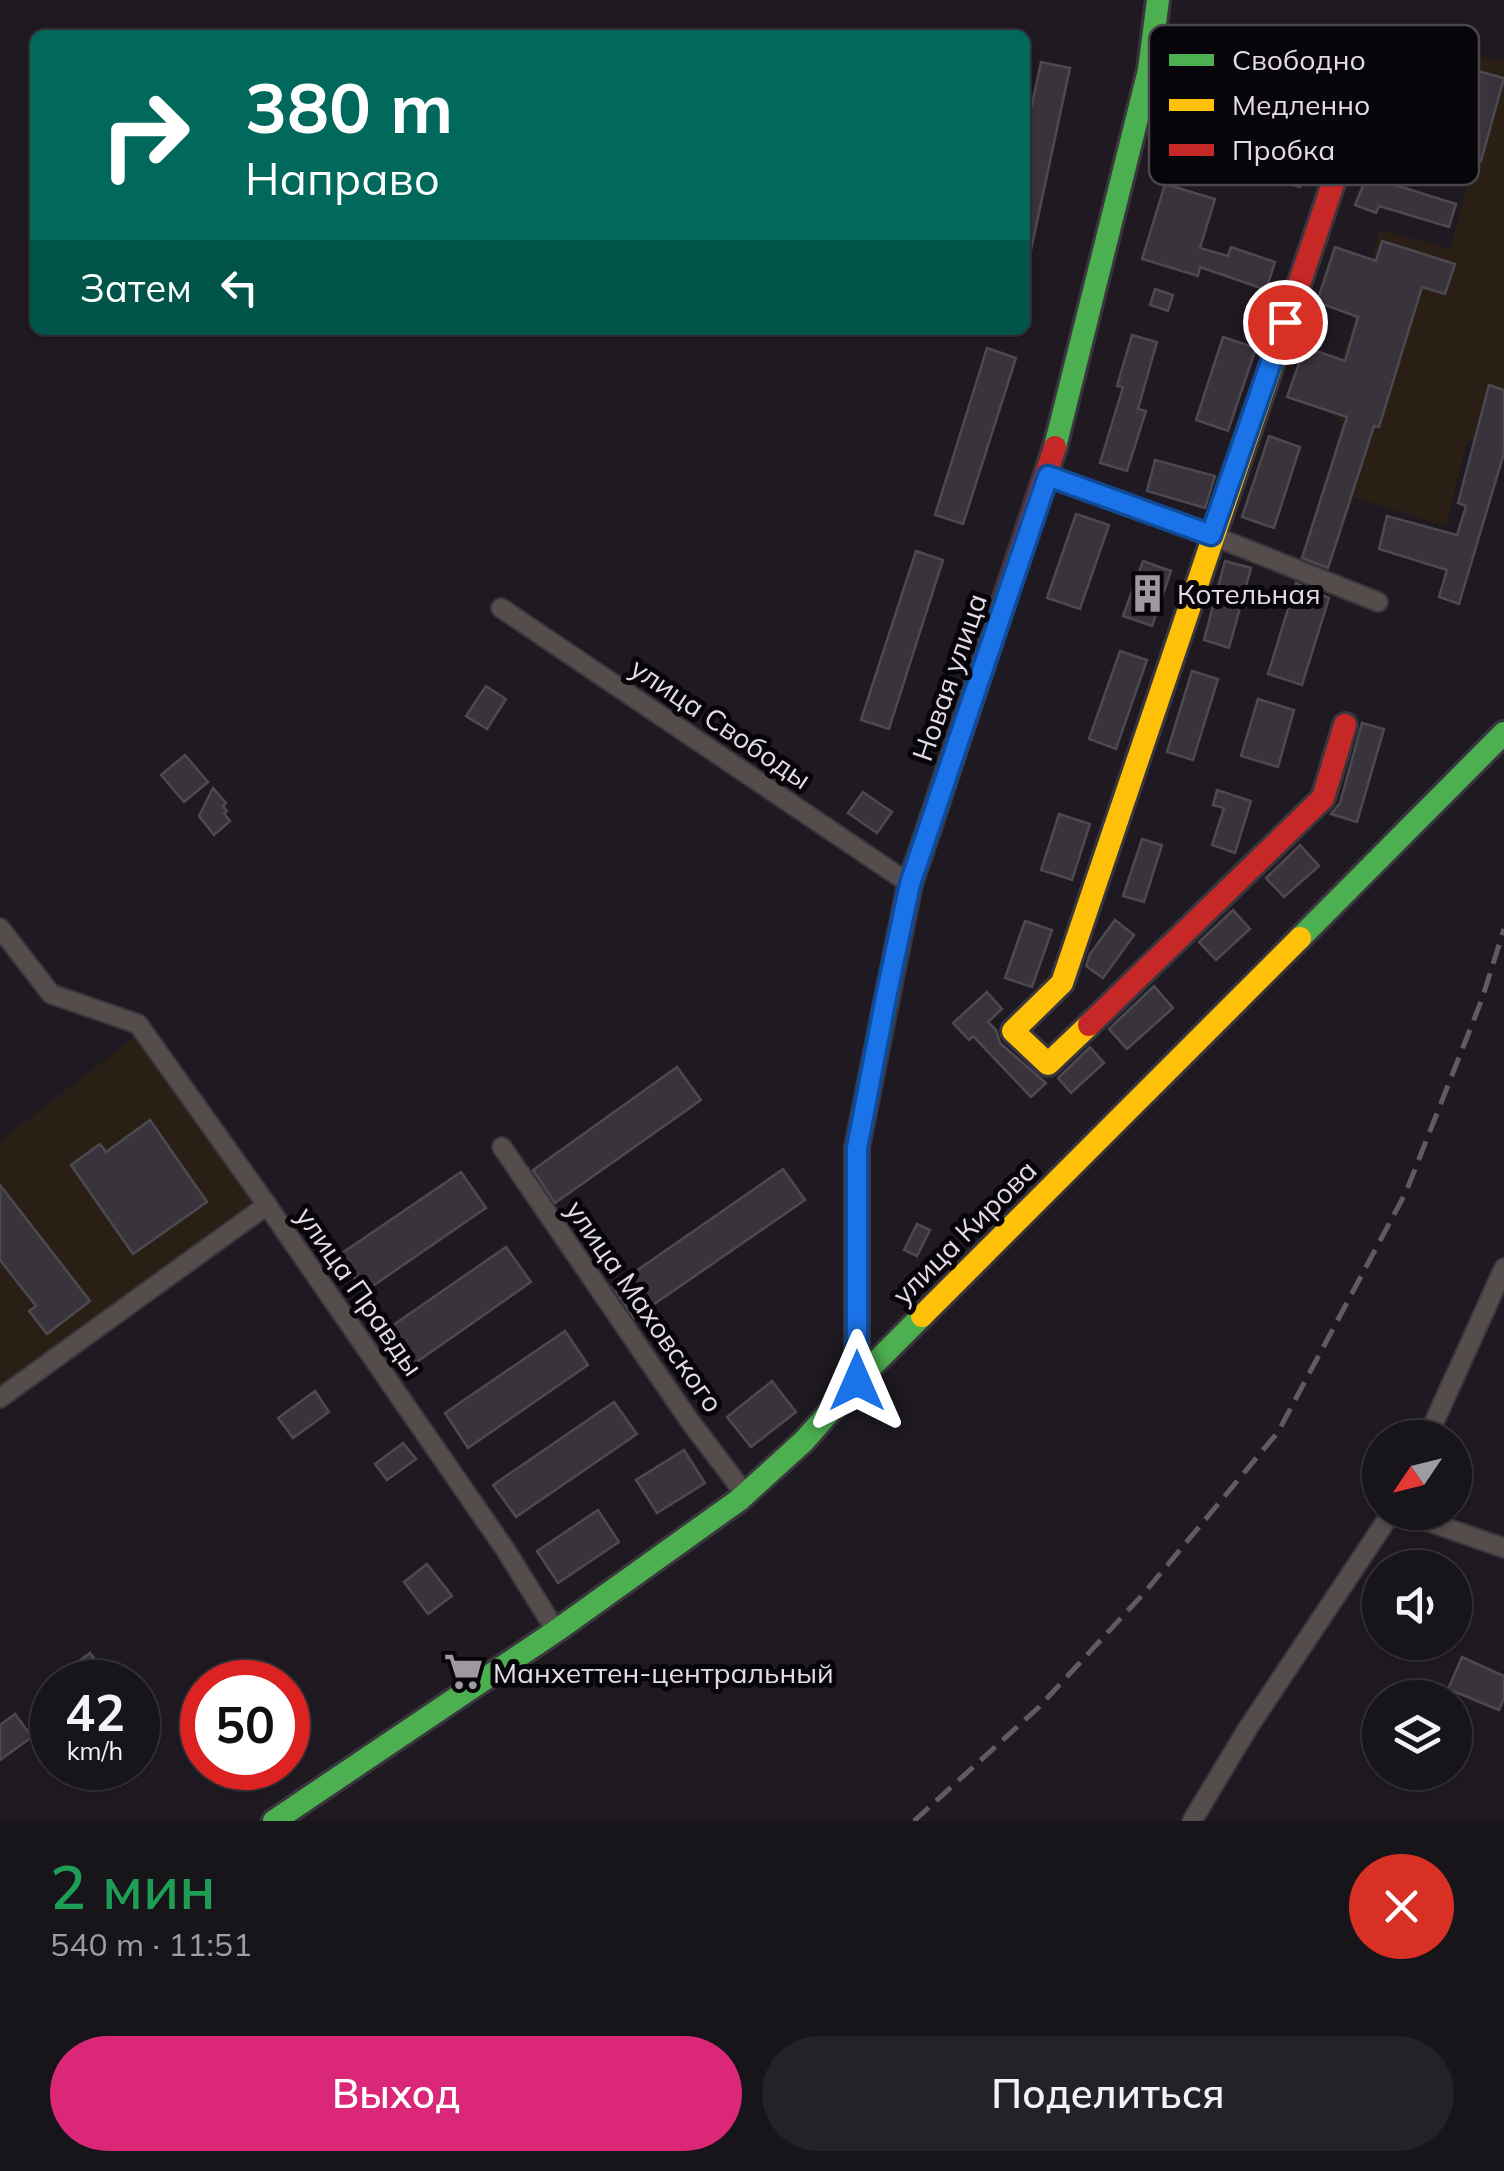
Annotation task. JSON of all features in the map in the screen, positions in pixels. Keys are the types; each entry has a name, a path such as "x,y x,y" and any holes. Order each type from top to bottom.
{"main road":[{"name":"Новая улица","path":"1155,25 1158,0"},
{"name":"Новая улица","path":"857,1381 857,1148 910,884 1048,476 1149,70"},
{"path":"1332,185 1062,983 1012,1030 1048,1064 1323,798 1345,726"},
{"name":"улица Кирова","path":"274,1821 556,1631 745,1494 804,1442 857,1381 1504,733"}],"street":[{"path":"1048,476 1211,535 1378,602"},
{"name":"улица Свободы","path":"501,608 910,884"},
{"path":"0,928 51,994 138,1024 268,1206"},
{"name":"улица Маховского","path":"502,1148 745,1494"},
{"name":"улица Правды","path":"0,1398 268,1206 505,1549 556,1631"},
{"path":"1435,1420 1504,1268"},
{"path":"1192,1821 1248,1728 1380,1530"},
{"path":"1452,1530 1504,1548"}],"shaded area":[{"path":"1479,57 1504,60 1504,450 1468,439 1446,527 1354,497 1323,587 1294,578 1343,421 1327,412 1380,230 1450,249 1468,185 1479,185"},
{"path":"135,1037 254,1201 0,1390 0,1141"}],"building":[{"path":"1041,62 1070,68 1031,250 1030,250 1030,114"},
{"path":"1479,71 1504,78 1479,160"},
{"path":"1165,185 1168,185 1215,199 1200,248 1228,256 1231,247 1275,262 1266,290 1200,267 1198,276 1142,259"},
{"path":"1363,185 1395,185 1456,204 1449,227 1379,206 1376,213 1355,205"},
{"path":"1382,241 1455,264 1445,294 1422,287 1379,427 1374,426 1328,568 1302,558 1347,417 1287,397 1305,347 1345,361 1358,317 1317,302 1335,247 1376,261"},
{"path":"1155,289 1173,295 1168,311 1150,305"},
{"path":"1132,335 1157,342 1138,409 1146,411 1127,471 1100,463 1123,387 1117,386"},
{"path":"1223,337 1256,348 1228,431 1196,420"},
{"path":"987,348 1016,358 963,524 935,515"},
{"path":"1489,385 1504,390 1504,453 1459,604 1439,597 1447,570 1379,549 1387,516 1457,535 1466,506 1458,503"},
{"path":"1269,436 1300,447 1274,528 1242,517"},
{"path":"1155,460 1215,476 1205,508 1147,491"},
{"path":"1076,514 1109,525 1080,609 1047,598"},
{"path":"916,551 943,560 889,729 861,720"},
{"name":"Котельная","path":"1143,561 1171,571 1152,626 1123,616"},
{"path":"1225,561 1251,568 1229,648 1204,640"},
{"path":"1296,583 1329,598 1302,685 1268,674"},
{"path":"1120,651 1147,660 1116,749 1089,739"},
{"path":"1192,671 1218,679 1193,760 1167,752"},
{"path":"486,686 506,699 487,729 466,716"},
{"path":"1258,699 1294,710 1278,767 1241,756"},
{"path":"1362,723 1384,729 1357,822 1331,814 1340,803"},
{"path":"185,755 208,782 184,802 161,775"},
{"path":"213,788 226,803 224,813 230,821 214,835 199,816"},
{"path":"1217,790 1251,801 1235,853 1212,845 1224,808 1213,805"},
{"path":"863,792 892,812 877,833 848,813"},
{"path":"1059,814 1090,824 1072,880 1041,870"},
{"path":"1142,839 1162,845 1144,902 1123,896"},
{"path":"1300,845 1319,866 1284,897 1266,878"},
{"path":"1233,910 1250,929 1216,960 1199,942"},
{"path":"1115,920 1134,935 1103,978 1086,966 1090,954"},
{"path":"1025,921 1052,930 1032,987 1005,978"},
{"path":"1154,986 1173,1008 1127,1049 1109,1029"},
{"path":"987,992 1002,1009 988,1022 1000,1043 1046,1083 1031,1097 973,1036 969,1040 953,1023"},
{"path":"1090,1047 1104,1063 1071,1093 1058,1078"},
{"path":"677,1067 701,1100 555,1203 533,1170"},
{"path":"150,1120 207,1202 133,1254 71,1165 100,1144 106,1152"},
{"path":"783,1169 805,1200 634,1318 613,1287"},
{"path":"461,1172 486,1208 364,1292 339,1255"},
{"path":"0,1185 90,1301 47,1334 29,1311 36,1306 0,1260"},
{"path":"917,1224 930,1230 917,1256 904,1250"},
{"path":"506,1247 531,1282 411,1366 386,1330"},
{"path":"565,1331 588,1365 468,1448 445,1413"},
{"path":"772,1381 796,1412 751,1447 727,1417"},
{"path":"315,1391 329,1412 293,1438 278,1418"},
{"path":"614,1402 637,1434 516,1517 493,1485"},
{"path":"403,1443 416,1459 387,1480 375,1464"},
{"path":"684,1450 705,1483 657,1513 636,1480"},
{"path":"598,1510 619,1542 558,1583 537,1551"},
{"path":"427,1564 452,1596 428,1614 404,1582"},
{"path":"1461,1660 1504,1676 1504,1698 1499,1710 1472,1699 1472,1680 1452,1680"},
{"path":"15,1714 30,1738 0,1760 0,1725"}],"railway":[{"path":"914,1821 1039,1707 1145,1592 1278,1432 1406,1192 1482,999 1504,929"}],"traffic: fast":[{"path":"1155,25 1158,0"},
{"path":"1055,447 1149,70"},
{"path":"1300,938 1504,733"},
{"path":"857,1381 857,1147 910,884 932,819"},
{"path":"274,1821 556,1631 739,1500 804,1441 922,1316"}],"traffic: slow":[{"path":"1089,1025 1048,1064 1013,1031 1062,983 1284,329"},
{"path":"922,1316 1300,938"}],"traffic: jam":[{"path":"1284,329 1333,185"},
{"path":"932,819 1055,447"},
{"path":"1089,1025 1323,798 1345,725"}],"place":[{"name":"Котельная","path":"1147,593"},
{"name":"Манхеттен-центральный","path":"463,1672"}],"route":[{"path":"857,1381 857,1148 886,997 910,884 1048,476 1211,535 1285,322"}]}
